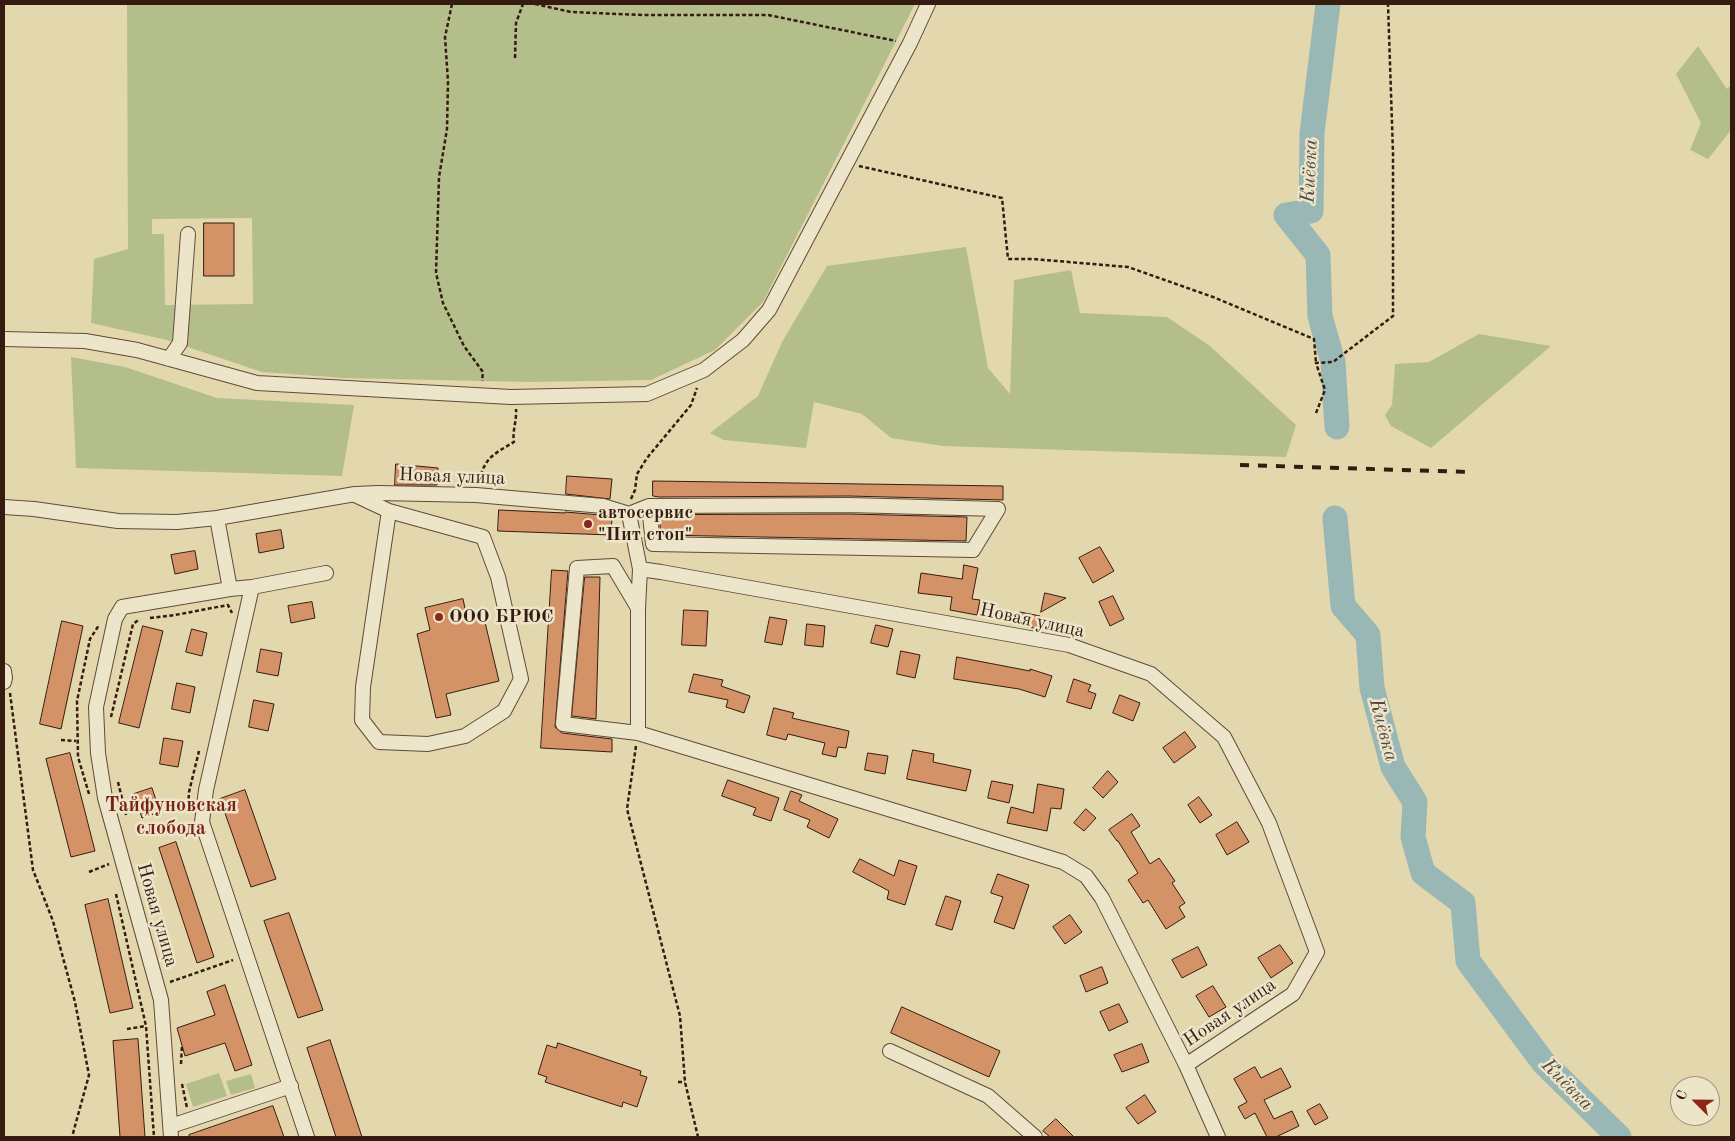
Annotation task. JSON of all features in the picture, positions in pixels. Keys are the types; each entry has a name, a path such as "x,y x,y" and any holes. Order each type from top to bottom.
{"street":[{"path":"4,338 85,340 137,350 257,383 511,397 647,394 704,370 743,340 769,310 910,43 928,4"},
{"path":"169,359 180,343 188,234"},
{"name":"Новая улица","path":"4,506 118,521 177,522 217,518 355,494 378,493 476,495 604,506 629,514"},
{"path":"355,494 389,511 483,537 498,577 521,679 504,711 465,736 428,744 379,742 362,720 363,687 389,511"},
{"path":"638,733 638,609 640,569 629,514 649,506 849,505 998,509 973,550 653,544 649,506"},
{"path":"217,518 230,589"},
{"name":"Новая улица","path":"638,609 613,566 577,568 563,724 638,733 1063,862 1086,876 1102,898 1186,1065 1218,1137"},
{"name":"Новая улица","path":"640,569 1069,645 1151,674 1224,737 1269,823 1316,952 1293,994 1186,1065"},
{"name":"Новая улица","path":"171,1132 161,1000 104,798 98,753 96,707 115,619 122,607 252,587 326,573"},
{"path":"252,587 206,790 202,822 307,1137"},
{"path":"890,1051 988,1096 1035,1137"},
{"path":"171,1132 290,1086"}],"path":[{"path":"452,4 445,37 448,82 447,130 439,177 436,273 443,303 464,346 483,372 480,395"},
{"path":"514,58 516,23 523,4"},
{"path":"535,4 571,12 642,15 768,15 910,43"},
{"path":"1316,362 1333,362 1393,316 1393,153 1388,4"},
{"path":"847,163 1002,198 1008,259 1033,259 1128,267 1214,297 1314,339 1316,362 1325,390 1316,413"},
{"path":"629,514 637,474 647,458 691,405 704,370"},
{"path":"476,495 481,473 491,455 514,442 512,434 517,419 516,406 511,397"},
{"path":"110,725 133,624 139,619 175,615 228,605 233,614"},
{"path":"4,677 12,699 14,734 33,870 53,921 73,993 89,1075 72,1137"},
{"path":"638,733 627,809 680,1016 685,1082 698,1137"},
{"path":"61,740 76,741"},
{"path":"188,816 189,792 200,746"},
{"path":"117,778 127,823"},
{"path":"90,872 109,864"},
{"path":"167,976 170,982 236,959"},
{"path":"127,1030 146,1026"},
{"path":"181,1064 182,1045"},
{"path":"182,1082 188,1109 192,1111"},
{"path":"678,1082 685,1082"}],"green space":[{"path":"127,4 915,4 763,302 715,350 651,380 528,382 344,378 262,372 167,340 91,323 94,259 128,249","holes":["252,218 253,304 165,305 164,234 152,234 152,219"]},
{"path":"1698,46 1727,89 1731,85 1731,130 1708,159 1690,150 1701,123 1676,74"},
{"path":"966,247 988,368 1010,394 1014,280 1071,270 1080,313 1167,317 1210,346 1296,425 1286,457 943,446 891,438 862,414 814,402 806,448 724,440 710,433 758,396 782,342 827,266"},
{"path":"1479,334 1551,346 1431,448 1391,426 1385,415 1392,405 1395,364 1429,362"},
{"path":"71,357 125,367 217,398 354,405 342,476 76,468"},
{"path":"219,1073 227,1096 193,1107 186,1084"},
{"path":"251,1074 255,1088 231,1095 226,1081"}],"building":[{"path":"204,223 234,223 234,276 204,276"},
{"path":"396,464 438,468 437,485 395,485"},
{"path":"567,476 612,479 610,499 566,494"},
{"path":"653,481 1003,486 1003,500 849,496 659,497 653,496"},
{"path":"499,510 601,515 612,518 611,535 498,531"},
{"path":"849,514 967,517 966,541 661,535 659,515"},
{"path":"281,530 284,548 259,553 256,534"},
{"path":"1100,547 1114,571 1093,583 1079,558"},
{"path":"195,551 198,569 175,574 171,555"},
{"path":"964,565 978,568 972,599 980,600 977,615 950,610 952,597 918,593 921,573 962,579"},
{"path":"552,570 568,571 555,727 562,733 612,739 612,752 541,748"},
{"path":"585,577 600,577 596,719 572,716"},
{"path":"1045,593 1066,598 1041,612"},
{"path":"1113,596 1124,619 1110,626 1099,602"},
{"path":"463,599 468,622 484,618 499,681 446,694 451,715 436,718 417,634 430,630 425,608"},
{"path":"312,602 315,618 291,623 288,606"},
{"path":"684,610 708,611 706,646 682,645"},
{"path":"1020,612 1040,616 1038,629 1018,625"},
{"path":"770,617 787,620 782,645 765,642"},
{"path":"62,621 83,626 61,729 40,724"},
{"path":"807,624 825,626 823,647 805,645"},
{"path":"876,625 893,629 888,647 871,643"},
{"path":"143,626 163,631 139,728 119,723"},
{"path":"192,629 207,633 202,656 186,652"},
{"path":"261,649 282,653 278,676 257,672"},
{"path":"901,651 920,655 915,678 897,674"},
{"path":"957,657 1030,671 1030,669 1052,676 1045,697 1019,689 954,679"},
{"path":"694,674 723,680 721,686 750,696 744,713 726,707 728,700 689,692"},
{"path":"1074,679 1091,685 1088,691 1096,694 1091,709 1067,702"},
{"path":"177,683 195,687 190,713 172,709"},
{"path":"1120,695 1140,703 1133,721 1113,713"},
{"path":"254,700 274,704 268,731 249,727"},
{"path":"774,708 794,713 792,718 849,731 846,748 838,747 836,757 822,754 825,743 788,734 786,740 767,735"},
{"path":"1185,732 1196,747 1174,763 1163,748"},
{"path":"164,738 183,741 178,767 160,764"},
{"path":"913,750 934,754 933,762 971,770 966,791 907,779"},
{"path":"70,753 95,851 71,857 46,759"},
{"path":"868,753 888,756 885,774 865,770"},
{"path":"1108,771 1118,782 1103,798 1093,788"},
{"path":"728,780 779,798 771,821 753,815 756,808 722,796"},
{"path":"992,781 1013,785 1009,803 988,798"},
{"path":"1038,784 1064,789 1061,809 1051,808 1047,831 1007,823 1011,807 1033,813"},
{"path":"152,788 160,812 142,818 134,794"},
{"path":"245,790 276,879 251,887 220,799"},
{"path":"791,791 802,795 799,801 838,819 829,838 807,827 810,820 784,810"},
{"path":"1199,797 1212,815 1200,823 1188,805"},
{"path":"1086,809 1096,818 1084,831 1074,823"},
{"path":"1132,814 1140,826 1131,832 1150,864 1159,858 1175,881 1172,883 1185,903 1179,907 1185,917 1166,929 1148,900 1143,903 1128,880 1138,873 1109,830"},
{"path":"1237,822 1249,842 1227,855 1216,835"},
{"path":"176,842 214,957 197,963 159,848"},
{"path":"860,859 894,876 899,860 917,866 905,905 887,899 889,891 853,872"},
{"path":"998,874 1029,885 1014,929 994,922 1003,897 991,893"},
{"path":"946,896 961,901 952,930 936,925"},
{"path":"108,899 133,1008 110,1013 85,905"},
{"path":"289,913 323,1010 298,1018 264,921"},
{"path":"1070,915 1082,932 1065,944 1053,927"},
{"path":"1280,945 1293,963 1271,978 1258,958"},
{"path":"1198,947 1207,965 1182,978 1172,960"},
{"path":"1102,967 1108,983 1086,992 1080,976"},
{"path":"225,985 252,1065 235,1071 225,1043 185,1056 177,1028 215,1015 207,992"},
{"path":"1213,986 1226,1007 1209,1017 1196,996"},
{"path":"1119,1004 1128,1022 1109,1031 1100,1012"},
{"path":"902,1007 1000,1051 989,1077 891,1033"},
{"path":"138,1039 145,1137 120,1137 113,1041"},
{"path":"330,1040 362,1137 336,1137 307,1048"},
{"path":"558,1043 641,1071 640,1075 647,1077 637,1107 623,1102 622,1107 545,1082 547,1077 538,1074 547,1045 556,1048"},
{"path":"1142,1044 1149,1062 1122,1072 1114,1055"},
{"path":"1255,1067 1261,1078 1281,1068 1291,1087 1264,1100 1274,1119 1292,1111 1299,1126 1276,1137 1267,1137 1255,1113 1245,1119 1238,1107 1247,1102 1234,1079"},
{"path":"1145,1095 1156,1112 1138,1124 1126,1108"},
{"path":"1320,1104 1328,1118 1315,1125 1307,1111"},
{"path":"273,1106 284,1137 189,1137 189,1135"},
{"path":"1056,1119 1074,1137 1050,1137 1043,1131"}],"waterway":[{"name":"Киёвка","path":"1328,4 1312,133 1311,211 1286,215 1318,255 1320,316 1333,362 1337,427"},
{"name":"Киёвка","path":"1335,518 1343,606 1368,635 1372,688 1393,767 1415,802 1413,837 1423,873 1463,903 1468,961 1543,1062 1619,1137"}],"railway":[{"path":"1240,465 1469,472"}],"place":[{"name":"автосервис \"Пит стоп\"","path":"588,524"},
{"name":"ООО БРЮС","path":"439,617"}],"district":[{"name":"Тайфуновская слобода","path":"171,818"}]}
